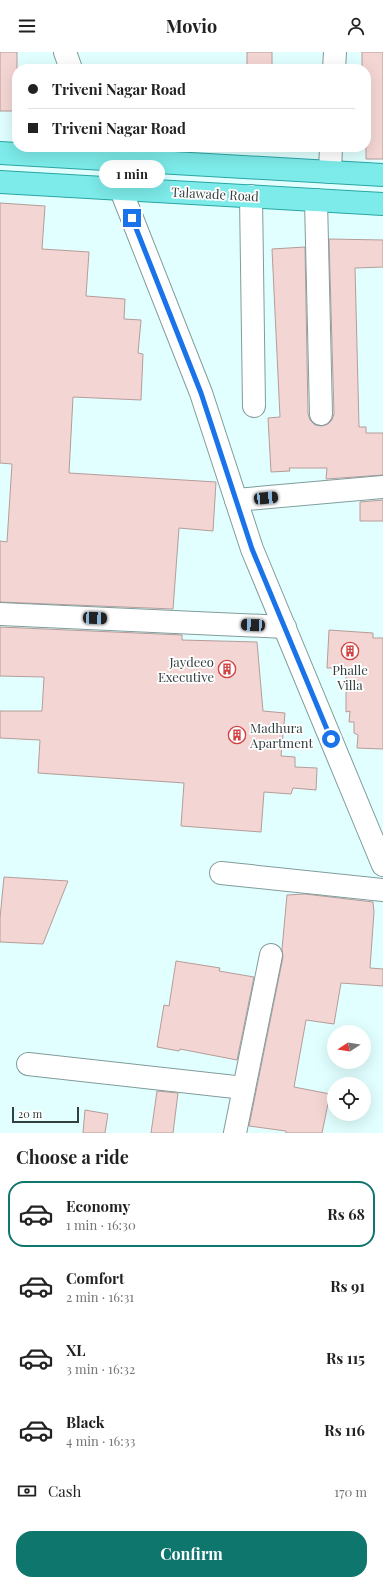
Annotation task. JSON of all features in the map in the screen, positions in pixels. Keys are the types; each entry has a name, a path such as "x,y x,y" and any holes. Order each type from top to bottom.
{"main road":[{"path":"0,153 106,153 383,176"},
{"name":"Talawade Road","path":"0,182 383,204"}],"street":[{"path":"65,52 69,64"},
{"path":"334,64 335,52"},
{"path":"330,172 331,152"},
{"path":"106,153 201,393 252,549 383,865"},
{"path":"251,196 254,406"},
{"path":"316,200 321,414"},
{"path":"236,500 383,487"},
{"path":"0,614 285,626"},
{"path":"220,873 383,890"},
{"path":"235,1133 271,955"},
{"path":"28,1064 244,1088"}],"building":[{"path":"0,52 17,52 17,64 12,64 12,111 0,111"},
{"path":"247,52 272,52 272,64 247,64"},
{"path":"362,52 383,52 383,159 366,159 366,152 371,152 371,64 362,64"},
{"path":"0,203 45,206 42,249 89,252 86,296 125,299 124,319 141,320 138,353 143,354 141,400 73,397 69,473 216,482 213,531 179,528 173,609 0,602 0,541 7,542 12,464 0,463"},
{"path":"329,239 383,240 383,267 355,268 359,427 366,427 366,433 383,433 383,475 326,479 327,468 289,468 290,471 271,472 268,418 280,417 272,249 305,247 308,414 310,420 315,425 322,426 328,424 332,420 334,414"},
{"path":"383,500 383,521 360,521 360,502"},
{"path":"0,627 182,635 182,640 257,642 263,711 285,713 281,756 295,757 295,767 317,768 316,790 293,788 291,794 264,792 261,832 181,826 184,783 38,773 40,740 0,738 0,711 42,711 44,677 0,676"},
{"path":"329,630 373,633 373,638 383,638 383,749 357,748 358,735 354,733 354,722 349,722 350,711 346,712 346,668 327,668"},
{"path":"4,877 68,881 43,944 0,942 0,918"},
{"path":"305,894 373,902 374,912 370,968 383,969 383,986 341,983 334,1024 306,1020 294,1087 327,1093 327,1109 322,1133 286,1133 286,1131 249,1126 283,957 282,949 287,895"},
{"path":"176,961 220,968 219,971 254,977 237,1060 180,1049 179,1051 157,1047 164,1005 169,1006"},
{"path":"157,1091 178,1093 173,1133 151,1133"},
{"path":"85,1110 108,1114 105,1133 83,1133"}],"place":[{"name":"Phalle Villa","path":"350,651"},
{"name":"Jaydeeo Executive","path":"227,669"},
{"name":"Madhura Apartment","path":"237,735"}],"route":[{"path":"132,218 201,393 252,549 331,739"}]}
